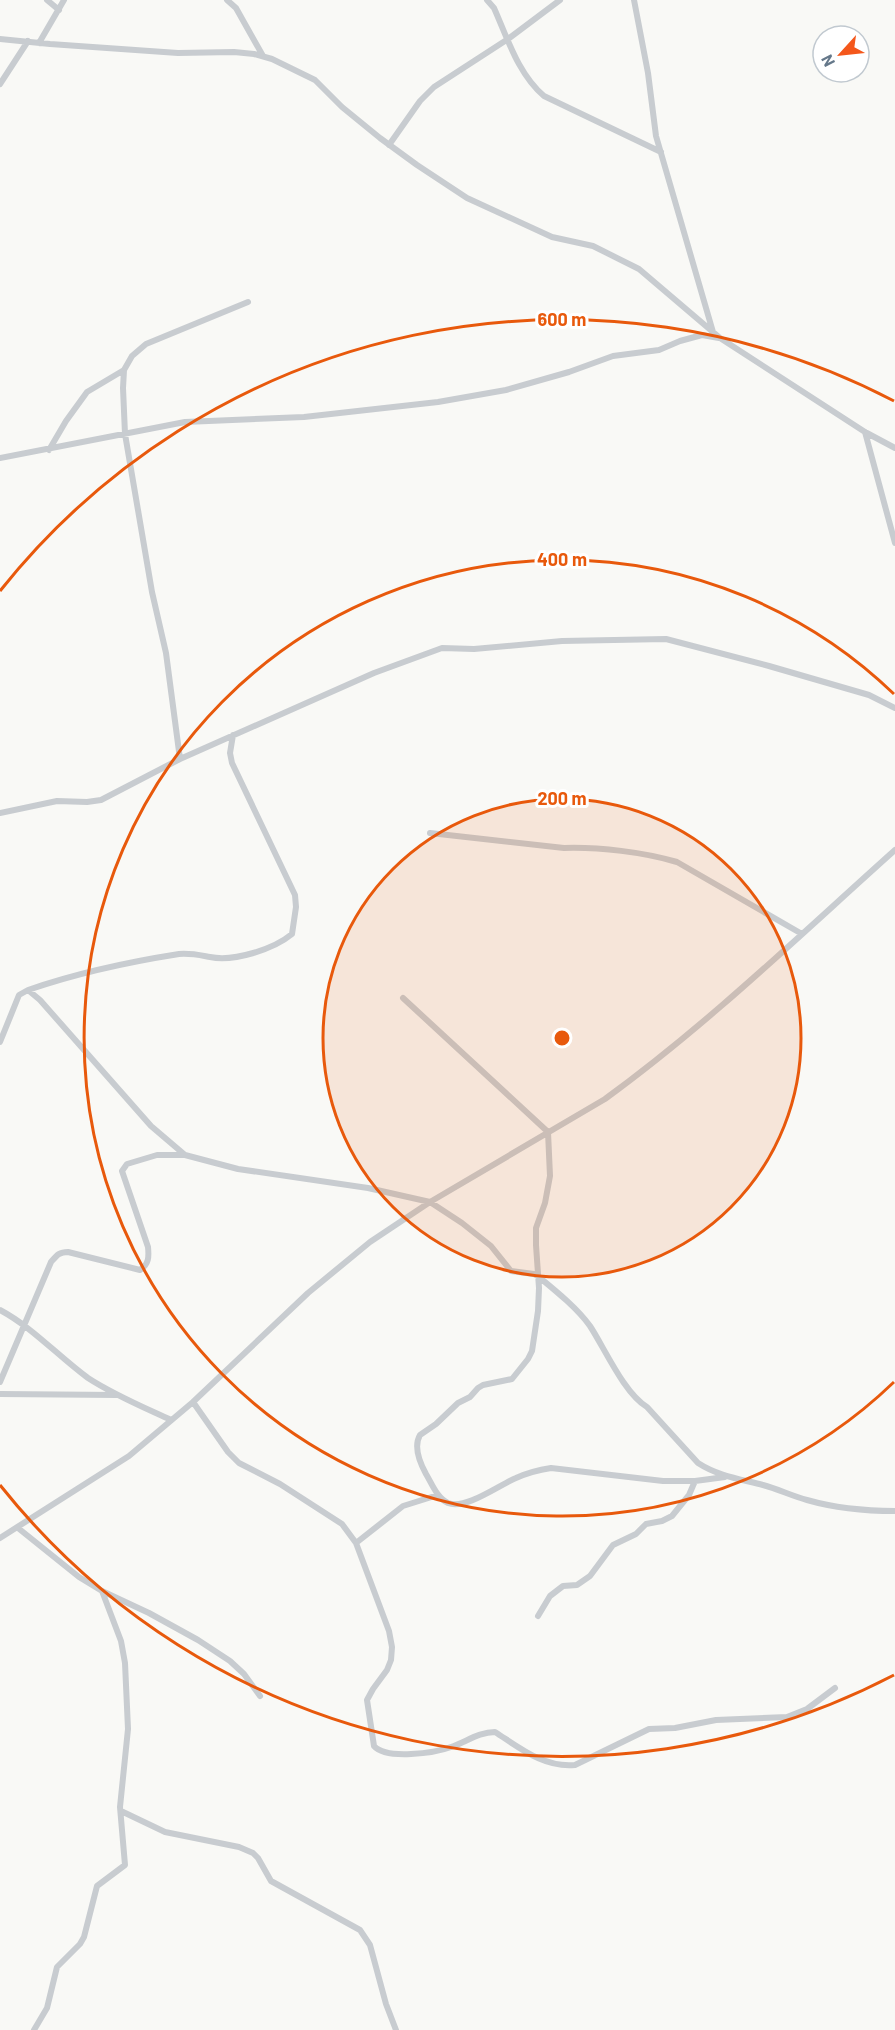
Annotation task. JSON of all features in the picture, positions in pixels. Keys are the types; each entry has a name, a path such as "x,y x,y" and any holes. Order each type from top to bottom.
{"street":[{"path":"47,0 58,10"},
{"path":"39,43 64,0"},
{"path":"487,0 494,8 524,73 544,96 661,152"},
{"path":"389,145 420,101 434,87 508,39 560,0"},
{"path":"634,0 648,73 656,136 713,333"},
{"path":"230,1 264,57"},
{"path":"0,39 178,53 234,52 264,57 315,80 342,107 389,145 467,198 552,237 593,246 639,269 720,338 866,432 895,448"},
{"path":"0,84 28,41"},
{"path":"180,759 166,653 152,592 125,434 124,370 132,356 146,344 248,302"},
{"path":"0,458 185,422 304,417 449,400 543,381 612,356 659,350 702,335 720,338"},
{"path":"49,450 87,392 124,370"},
{"path":"866,432 895,543"},
{"path":"0,813 57,801 101,800 180,759 233,735 374,673 442,648 474,649 562,641 666,639 869,695 895,708"},
{"path":"0,1042 19,995 28,990 61,978 127,963 182,954 196,953 228,959 241,957 278,943 292,934 296,907 295,895 232,763 230,753 233,735"},
{"path":"430,833 664,858 677,862 802,934"},
{"path":"0,1538 129,1456 193,1402 308,1293 370,1242 430,1202 625,1085 709,1017 895,850"},
{"path":"28,990 40,1000 151,1126 185,1155"},
{"path":"404,998 548,1132 550,1176 545,1203 536,1228 539,1277 538,1311 532,1351 516,1376 508,1381 495,1382 478,1388 470,1397 452,1408 436,1424 420,1435 418,1439 420,1464 438,1495 447,1502 460,1504 473,1500 514,1478 536,1470 551,1468 663,1481 695,1481 726,1477"},
{"path":"0,1382 51,1262 62,1252 134,1269 140,1270 144,1267 149,1256 148,1247 122,1170 123,1167 157,1155 185,1155 238,1168 368,1188 430,1202 491,1246 511,1271 534,1274 539,1277 589,1326 637,1399 707,1469 726,1477 765,1486 807,1500 852,1509 895,1511"},
{"path":"0,1310 23,1325 90,1379 171,1420"},
{"path":"0,1394 118,1395"},
{"path":"193,1402 228,1452 239,1463 280,1484 342,1524 356,1543 389,1630 392,1647 387,1670 367,1700 374,1746 384,1753 418,1753 450,1748 487,1732 495,1732 543,1762 563,1766 575,1765 649,1729 675,1728 716,1720 787,1716 807,1709 835,1688"},
{"path":"538,1616 550,1596 557,1590 564,1586 577,1585 590,1576 613,1545 636,1534 646,1524 662,1521 672,1516 689,1495 695,1481"},
{"path":"356,1543 403,1506 438,1495"},
{"path":"18,1528 79,1577 102,1592 149,1612 206,1645 236,1666 260,1696"},
{"path":"34,2030 47,2008 57,1967 84,1937 97,1886 125,1865 121,1811 128,1729 125,1663 121,1641 102,1592"},
{"path":"121,1811 165,1832 239,1847 253,1853 271,1881 360,1930 370,1945 386,2004 396,2030"}]}
